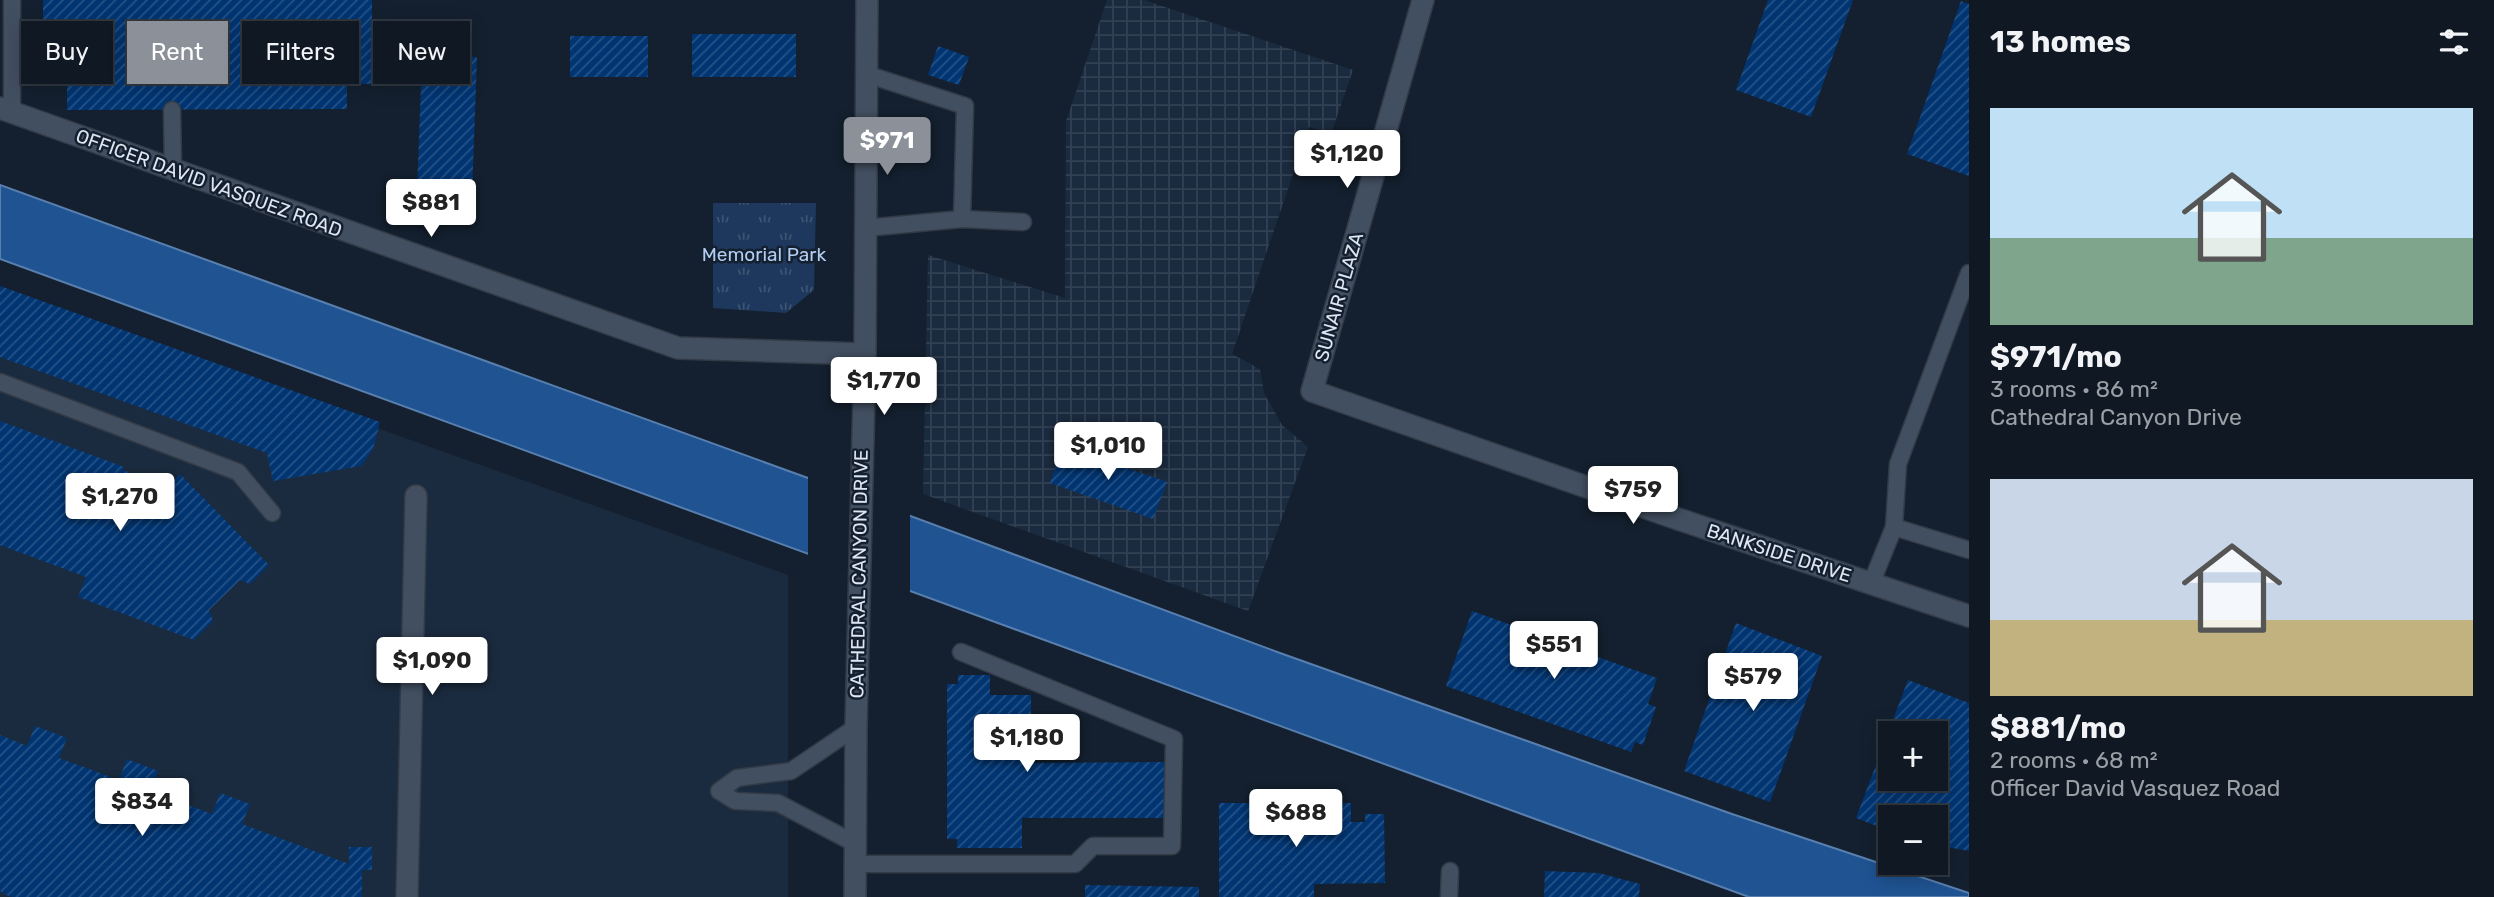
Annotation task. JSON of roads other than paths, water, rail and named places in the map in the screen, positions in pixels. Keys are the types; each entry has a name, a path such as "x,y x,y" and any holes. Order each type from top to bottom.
{"street":[{"name":"CATHEDRAL CANYON DRIVE","path":"855,897 867,0"},
{"name":"SUNAIR PLAZA","path":"1312,391 1423,0"},
{"name":"OFFICER DAVID VASQUEZ ROAD","path":"6,110 678,348 864,354"},
{"name":"BANKSIDE DRIVE","path":"1312,391 1678,519 1969,616"},
{"path":"407,897 416,496"}],"lane":[{"path":"6,110 8,6"},
{"path":"866,74 965,106 962,219"},
{"path":"173,110 173,170"},
{"path":"865,228 962,219 1023,222"},
{"path":"1871,584 1894,527 1898,464 1969,273"},
{"path":"0,382 238,472 272,513"},
{"path":"1894,527 1969,550"},
{"path":"856,727 791,771 737,778 719,791 735,801 778,803 856,854 1075,864 1093,846 1172,846 1174,739 961,653"},
{"path":"1448,897 1450,870"}],"park label":[{"name":"Memorial Park","path":"764,254"}]}
